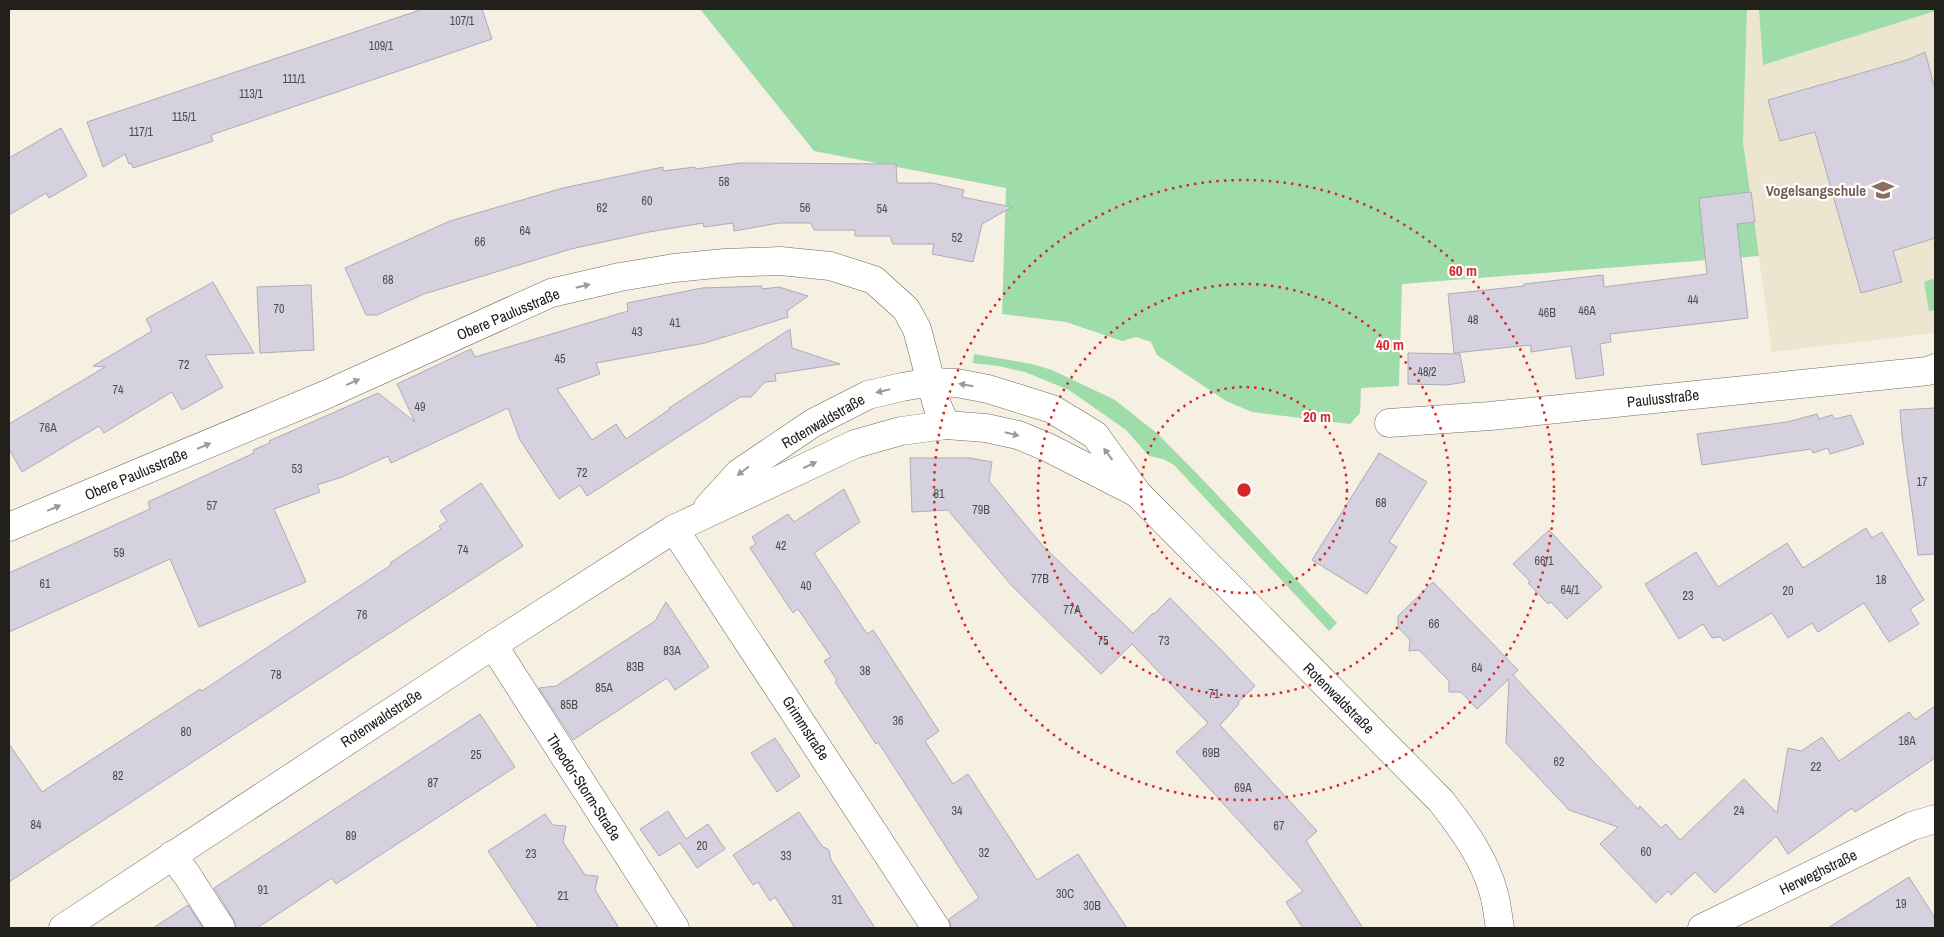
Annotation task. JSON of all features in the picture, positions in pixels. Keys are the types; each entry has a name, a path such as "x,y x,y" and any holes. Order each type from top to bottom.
{"street":[{"name":"Obere Paulusstraße","path":"9,527 326,395 551,293 620,277 674,268 725,263 780,261 830,266 874,280 906,309 917,329 937,405 946,425"},
{"name":"Paulusstraße","path":"1389,423 1490,416 1928,371 1935,368"},
{"name":"Rotenwaldstraße","path":"703,514 738,473 813,423 868,395 931,382 957,383 988,389 1052,409 1095,435 1137,493 1441,801 1464,831 1484,866 1494,894 1500,928"},
{"name":"Rotenwaldstraße","path":"63,928 493,645 674,529 855,444 901,432 946,425 986,428 1018,435 1047,447 1137,493"},
{"name":"Grimmstraße","path":"674,529 936,928"},
{"name":"Theodor-Storm-Straße","path":"493,645 675,928"},
{"name":"Herweghstraße","path":"1702,928 1912,826 1935,819"},
{"path":"172,855 188,875 221,928"}],"shaded area":[{"name":"Vogelsangschule","path":"1747,9 1935,9 1935,333 1772,352 1743,142"}],"green space":[{"path":"700,9 1747,9 1743,142 1759,256 1402,284 1399,386 1361,388 1360,413 1350,424 1252,412 1226,401 1157,355 1151,342 1136,337 1122,341 1066,322 1002,314 1006,188 814,151"},
{"path":"1759,9 1935,9 1935,11 1763,65"},
{"path":"1935,278 1935,310 1929,311 1924,282"},
{"path":"974,354 1032,364 1052,370 1115,400 1159,435 1337,623 1329,631 1174,465 1163,459 1149,456 1126,430 1069,390 1025,372 973,363"}],"building":[{"path":"423,9 482,9 492,39 211,135 213,141 133,168 125,154 103,167 87,122"},
{"name":"Vogelsangschule","path":"1925,52 1935,89 1935,238 1893,251 1902,282 1861,293 1815,132 1780,141 1768,100 1907,60"},
{"path":"61,128 87,176 49,198 46,193 9,215 9,158"},
{"path":"740,163 896,164 897,183 932,183 964,190 962,197 1012,207 982,224 973,262 932,254 934,244 893,244 890,236 855,236 855,230 814,230 811,223 779,223 734,231 733,223 704,227 703,223 649,232 571,249 424,294 377,315 366,315 345,268 450,221 563,188 663,167 663,171"},
{"path":"1751,192 1755,222 1737,224 1748,318 1610,334 1611,342 1600,344 1604,375 1576,379 1571,346 1531,352 1531,345 1454,353 1448,294 1603,275 1604,287 1707,274 1699,198"},
{"path":"213,282 254,353 205,355 223,387 182,410 172,392 104,433 99,426 22,472 9,449 9,424 105,367 93,366 152,331 146,319"},
{"path":"311,285 314,350 260,353 257,287"},
{"path":"762,286 762,289 779,287 808,296 787,311 788,317 705,343 596,363 600,374 557,389 592,440 616,424 626,439 669,408 790,329 792,348 840,364 775,374 776,381 765,382 751,397 740,397 587,496 580,485 559,499 520,440 508,408 391,463 388,456 342,477 317,485 320,492 274,509 306,582 199,627 170,559 9,632 9,573 150,509 148,502 254,453 253,450 270,443 269,441 378,393 415,422 397,384 471,349 475,357 628,311 627,303 702,288"},
{"path":"1408,353 1460,354 1465,382 1447,385 1408,384"},
{"path":"1935,408 1935,554 1918,555 1900,410"},
{"path":"1817,414 1819,419 1832,415 1835,419 1851,415 1864,444 1830,454 1828,448 1813,453 1811,449 1702,465 1697,434 1787,422"},
{"path":"1379,453 1427,482 1389,542 1397,547 1367,594 1312,560"},
{"path":"910,458 970,458 992,462 989,481 1042,545 1133,633 1170,598 1224,653 1255,686 1238,702 1239,704 1220,725 1317,831 1306,841 1363,928 1303,928 1286,902 1303,891 1176,752 1208,723 1132,644 1101,674 1012,586 948,510 912,512"},
{"path":"481,483 523,546 9,882 9,744 42,792 200,689 202,691 391,565 390,563 441,529 439,526 447,521 440,511"},
{"path":"844,489 860,522 814,553 867,634 873,630 939,731 925,741 953,784 968,774 1037,880 1078,854 1127,928 951,928 949,919 979,898 878,742 876,744 835,682 837,680 824,661 831,657 798,609 793,613 750,548 756,544 752,537 788,514 794,522"},
{"path":"1866,528 1872,538 1882,532 1924,600 1910,609 1919,624 1889,642 1864,603 1818,632 1812,623 1788,638 1772,613 1724,641 1720,637 1712,638 1703,624 1679,639 1645,584 1696,552 1718,587 1787,543 1803,568"},
{"path":"1549,530 1602,587 1567,619 1551,602 1548,604 1528,583 1530,581 1513,564"},
{"path":"1433,582 1518,670 1513,675 1638,809 1640,806 1661,828 1666,824 1680,840 1744,779 1777,813 1788,748 1801,751 1822,737 1839,761 1909,712 1915,720 1935,706 1935,758 1855,812 1852,808 1788,854 1776,836 1715,893 1695,872 1671,895 1668,891 1656,903 1600,844 1618,827 1569,810 1506,743 1509,679 1477,709 1461,692 1449,692 1449,681 1419,650 1409,651 1410,640 1398,627 1398,616"},
{"path":"666,602 709,667 675,690 667,678 573,740 539,688 556,686 655,621"},
{"path":"480,714 515,767 336,884 332,878 257,928 236,928 234,920 214,888"},
{"path":"775,738 800,776 777,792 751,753"},
{"path":"668,811 686,839 708,824 725,849 697,868 680,843 659,856 640,829"},
{"path":"799,812 822,846 829,850 831,860 875,928 795,928 775,897 770,901 758,882 753,885 733,855"},
{"path":"545,814 553,825 566,826 563,842 585,875 598,876 595,890 619,928 539,928 488,851"},
{"path":"1909,877 1935,918 1935,928 1828,928"},
{"path":"188,905 203,928 153,928"}],"place":[{"name":"Vogelsangschule","path":"1883,190"}]}
